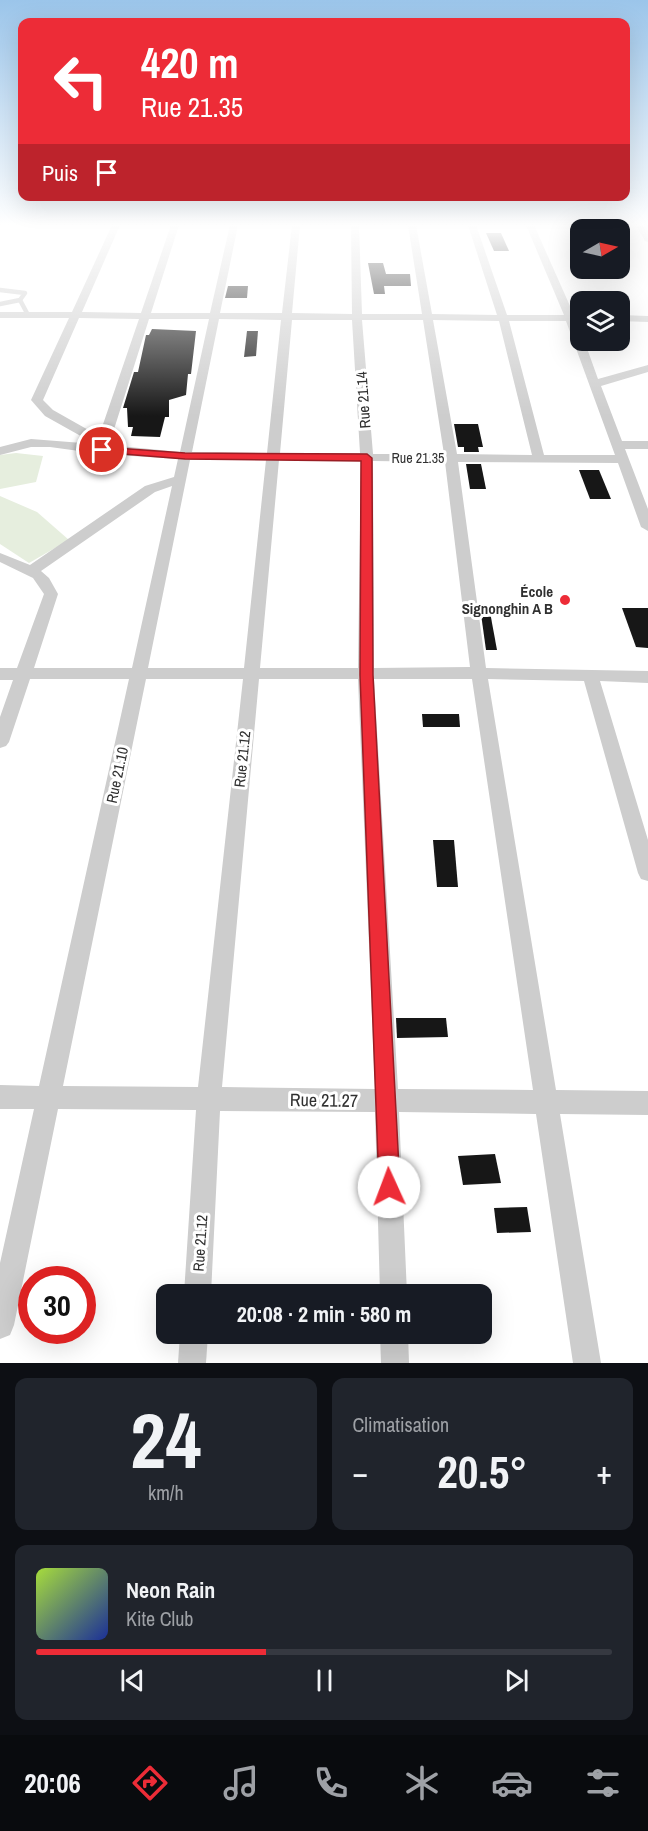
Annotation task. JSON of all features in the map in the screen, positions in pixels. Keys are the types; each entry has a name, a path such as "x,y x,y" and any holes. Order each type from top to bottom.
{"street":[{"path":"87,289 37,403 102,447 153,289"},
{"name":"Rue 21.10","path":"0,1325 220,289"},
{"name":"Rue 21.12","path":"198,1284 209,1098 250,675 275,457 290,289"},
{"name":"Rue 21.14","path":"356,289 367,458 366,675 387,1101 393,1284"},
{"path":"423,289 451,458 479,673 548,1102 587,1363"},
{"path":"493,289 539,458"},
{"path":"561,289 570,308"},
{"path":"0,312 74,316 570,318"},
{"path":"630,318 648,319"},
{"path":"584,351 621,459 648,527"},
{"path":"594,384 648,368"},
{"name":"Rue 21.35","path":"0,451 31,443 102,447 185,456 621,459"},
{"path":"616,445 648,445"},
{"path":"31,571 150,489 180,479"},
{"path":"0,557 31,571 50,588 51,594 0,742"},
{"path":"0,674 479,673 648,677"},
{"path":"590,675 648,873"},
{"name":"Rue 21.27","path":"0,1097 648,1103"},
{"path":"192,1363 193,1344"},
{"path":"394,1344 395,1363"}],"lane":[{"path":"0,290 24,293 20,300 0,312"},
{"path":"20,300 27,315"}],"green space":[{"path":"16,453 43,456 36,482 0,489 0,455"},
{"path":"0,496 37,512 69,540 29,563 0,544"}],"building":[{"path":"227,289 248,289 247,298 225,298"},
{"path":"373,289 384,289 385,294 374,294"},
{"path":"152,329 196,331 191,374 188,374 186,395 169,400 169,417 165,417 160,437 131,436 133,427 128,427 127,408 123,408 134,372 138,372 146,335 149,335"},
{"path":"247,331 258,331 256,356 244,357"},
{"path":"454,424 478,424 483,447 478,447 479,452 464,452 464,447 458,447"},
{"path":"466,464 481,464 486,489 470,489"},
{"path":"579,470 599,470 611,499 590,499"},
{"path":"622,608 648,608 648,648 636,647"},
{"path":"490,612 497,650 486,650 481,614"},
{"path":"422,714 459,714 460,727 423,727"},
{"path":"433,840 454,840 458,887 437,887"},
{"path":"396,1018 446,1018 448,1037 397,1038"},
{"path":"495,1154 501,1183 463,1185 458,1156"},
{"path":"527,1207 531,1232 497,1233 494,1208"}],"place":[{"name":"École Signonghin A B","path":"565,600"}],"route":[{"path":"102,450 185,456 367,458 366,675 387,1101 389,1187"}]}
